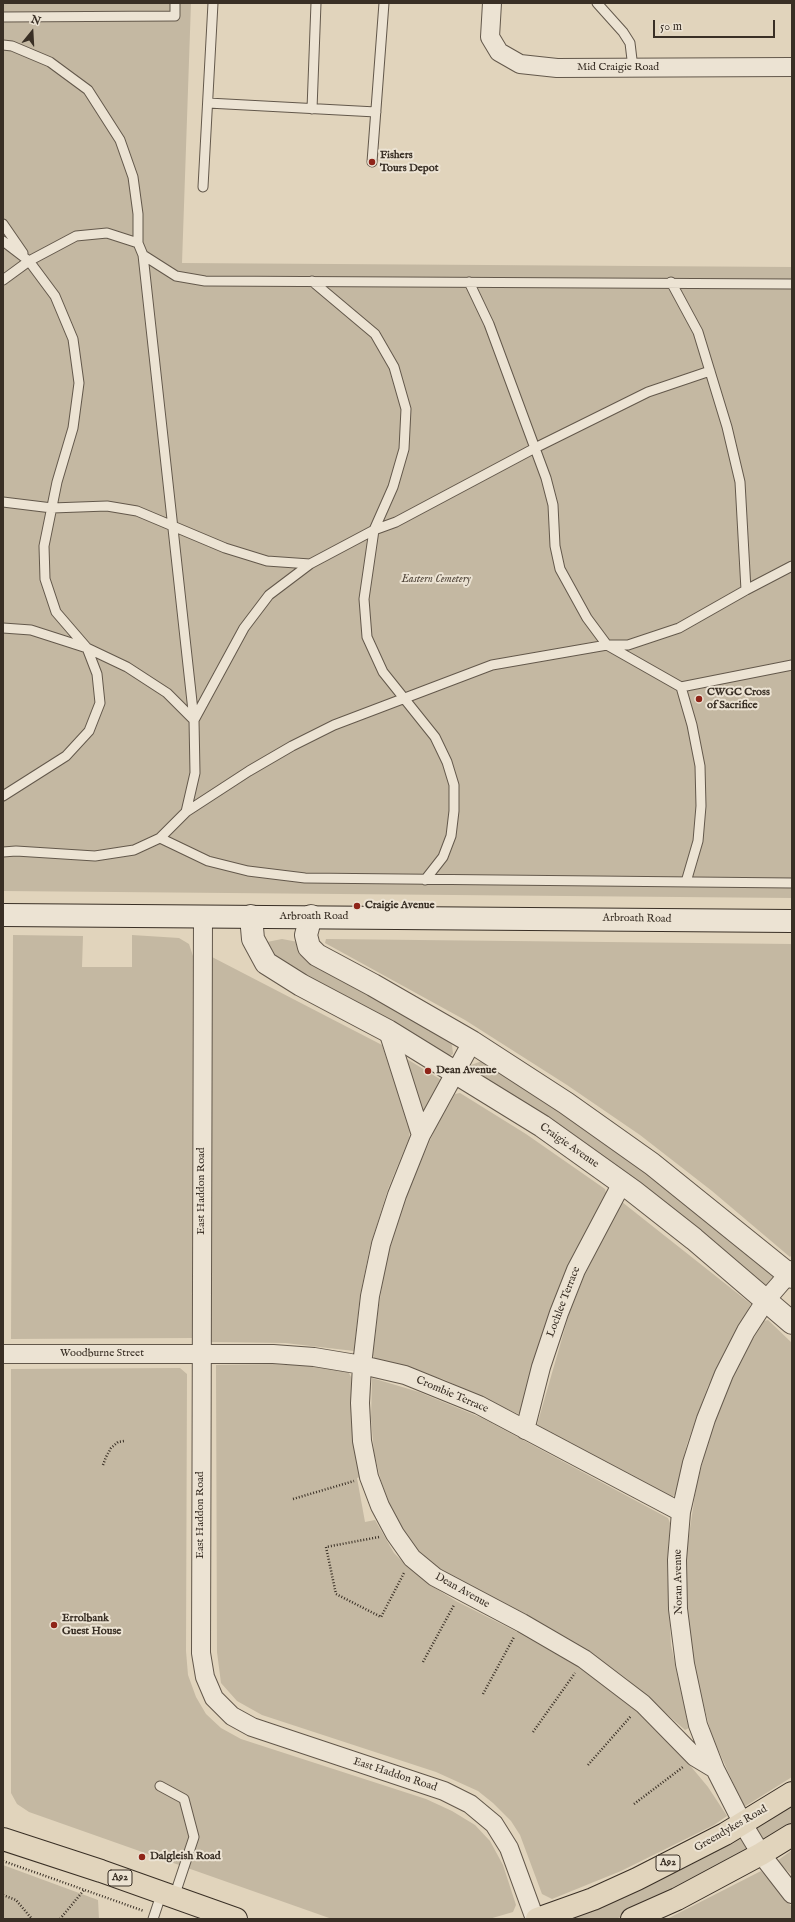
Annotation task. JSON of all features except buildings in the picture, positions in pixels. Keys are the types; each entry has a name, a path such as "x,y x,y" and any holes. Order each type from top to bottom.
{"highway":[{"name":"Greendykes Road","path":"536,1919 593,1899 637,1879 743,1824 792,1793"},
{"path":"632,1919 677,1899 761,1854 792,1835"},
{"name":"A92","path":"3,1839 236,1919"}],"street":[{"name":"Mid Craigie Road","path":"492,3 490,37 499,52 520,64 558,68 792,67"},
{"name":"Arbroath Road","path":"3,915 311,916 792,921"},
{"name":"East Haddon Road","path":"203,916 201,1653 205,1677 214,1698 232,1716 252,1727 444,1791 470,1804 494,1824 509,1848 536,1919"},
{"name":"Craigie Avenue","path":"252,916 253,939 266,963 301,985 388,1031 542,1126 622,1182 694,1239 792,1323"},
{"path":"311,916 306,935 309,947 317,956 373,985 472,1042 566,1103 652,1164 791,1274"},
{"path":"388,1031 421,1135"},
{"name":"Dean Avenue","path":"472,1042 421,1135 397,1195 381,1244 370,1296 362,1365 360,1403 362,1441 369,1477 380,1506 395,1534 412,1558 435,1577 522,1623 584,1659 642,1704 694,1757 715,1770"},
{"name":"Lochlee Terrace","path":"525,1430 541,1367 558,1313 576,1270 622,1182"},
{"name":"Noran Avenue","path":"791,1274 766,1300 746,1331 724,1374 706,1419 692,1463 680,1512 677,1560 678,1609 685,1664 698,1725 715,1770 743,1824 761,1854 792,1894"},
{"name":"Woodburne Street","path":"3,1354 202,1354"},
{"name":"Crombie Terrace","path":"202,1354 314,1356 405,1375 479,1405 680,1512"}],"lane":[{"path":"3,17 175,16 175,3"},
{"path":"203,187 213,3"},
{"path":"312,109 316,3"},
{"path":"372,162 384,3"},
{"path":"597,3 623,32 630,43 633,68"},
{"path":"3,44 12,46 50,62 88,90 120,140 133,177 138,214 138,243 143,255 194,720 195,773 186,812"},
{"path":"208,103 376,112"},
{"path":"3,224 55,296 73,339 79,383 73,428 52,508 44,546 45,579 56,612 87,648 97,674 100,703 90,731 66,756 3,796"},
{"path":"3,280 29,261 76,236 107,233 138,243"},
{"path":"3,241 29,261"},
{"path":"143,255 176,276 205,281 671,282 792,284"},
{"path":"312,281 375,334 394,367 406,409 404,449 393,487 374,530 364,599 367,637 383,672 434,737 447,762 454,785 454,812 451,836 443,857 425,880"},
{"path":"469,282 489,324 546,478 552,505 555,546 560,568 587,618 607,645 681,687 792,665"},
{"path":"671,282 698,332 727,427 740,482 746,590"},
{"path":"194,720 244,628 269,596 310,564 374,530 396,522 535,448 648,392 710,371"},
{"path":"3,502 52,508 107,506 137,511 225,548 267,562 310,564"},
{"path":"3,852 16,851 95,856 134,850 160,838 186,812 249,771 292,746 334,725 492,665 607,645 628,645 680,628 746,590 792,566"},
{"path":"3,628 30,630 87,648 127,667 167,693 194,720"},
{"path":"681,687 692,725 700,766 702,806 698,841 686,882"},
{"path":"160,838 208,861 248,871 305,878 792,882"},
{"path":"154,1917 168,1895 194,1837 184,1799 160,1786"}],"path":[{"path":"103,1465 111,1448 118,1442 124,1441"},
{"path":"293,1499 369,1477"},
{"path":"395,1534 326,1547 336,1594 381,1617 412,1558"},
{"path":"423,1662 461,1592"},
{"path":"483,1694 522,1623"},
{"path":"533,1732 584,1659"},
{"path":"588,1766 642,1704"},
{"path":"634,1804 679,1771 694,1757"},
{"path":"3,1861 154,1917"},
{"path":"60,1919 84,1890"},
{"path":"3,1895 16,1900 32,1919"}],"green space":[{"name":"Eastern Cemetery","path":"3,3 191,3 182,263 792,267 792,898 3,891"},
{"path":"13,935 83,936 82,967 132,967 132,935 179,938 189,944 193,956 192,1338 11,1339"},
{"path":"282,939 298,942 449,1038 452,1045 453,1054 447,1058 273,957 267,942"},
{"path":"326,939 792,944 792,1255 790,1257 712,1191 640,1135 567,1085 465,1020 325,943"},
{"path":"212,957 382,1045 410,1130 409,1138 388,1189 370,1247 360,1296 354,1351 285,1343 211,1342"},
{"path":"402,1056 443,1081 423,1120"},
{"path":"482,1061 648,1169 778,1278 765,1288 470,1071 471,1065"},
{"path":"460,1093 526,1134 605,1189 606,1193 567,1269 521,1412 518,1414 445,1380 374,1358 373,1355 386,1262 398,1219 435,1129 455,1094"},
{"path":"622,1202 751,1304 708,1386 687,1444 675,1495 671,1497 537,1425 569,1314 585,1274"},
{"path":"768,1320 792,1343 792,1777 744,1807 712,1736 696,1678 688,1623 686,1555 696,1488 708,1441 726,1393 743,1356 764,1321"},
{"path":"272,1364 313,1366 349,1373 351,1377 352,1427 360,1477 357,1478 365,1522 375,1520 394,1553 410,1569 430,1585 456,1601 517,1632 579,1667 636,1711 688,1763 708,1787 727,1816 714,1825 621,1871 552,1899 542,1894 520,1835 511,1821 493,1803 478,1791 436,1772 262,1715 237,1701 221,1683 217,1652 216,1365"},
{"path":"180,1368 187,1374 186,1651 188,1675 196,1697 206,1714 221,1728 241,1739 426,1799 452,1811 475,1825 490,1841 503,1865 516,1905 513,1912 489,1919 332,1919 29,1812 17,1804 11,1793 11,1369"},
{"path":"372,1378 419,1392 482,1418 668,1518 670,1523 667,1566 671,1645 689,1728 685,1730 627,1679 587,1649 533,1618 457,1580 435,1565 417,1549 401,1526 389,1503 381,1481 374,1453 371,1418"},
{"path":"792,1801 792,1826 762,1845 751,1827"},
{"path":"742,1832 753,1850 650,1904 616,1919 558,1919"},
{"path":"792,1850 792,1875 777,1861"},
{"path":"3,1865 98,1900 99,1919 3,1919"},
{"path":"761,1871 792,1907 792,1919 667,1919"}],"place":[{"name":"Fishers Tours Depot","path":"372,162"},
{"name":"CWGC Cross of Sacrifice","path":"699,699"},
{"name":"Craigie Avenue","path":"357,906"},
{"name":"Dean Avenue","path":"428,1071"},
{"name":"Errolbank Guest House","path":"54,1625"},
{"name":"Dalgleish Road","path":"142,1857"}]}
